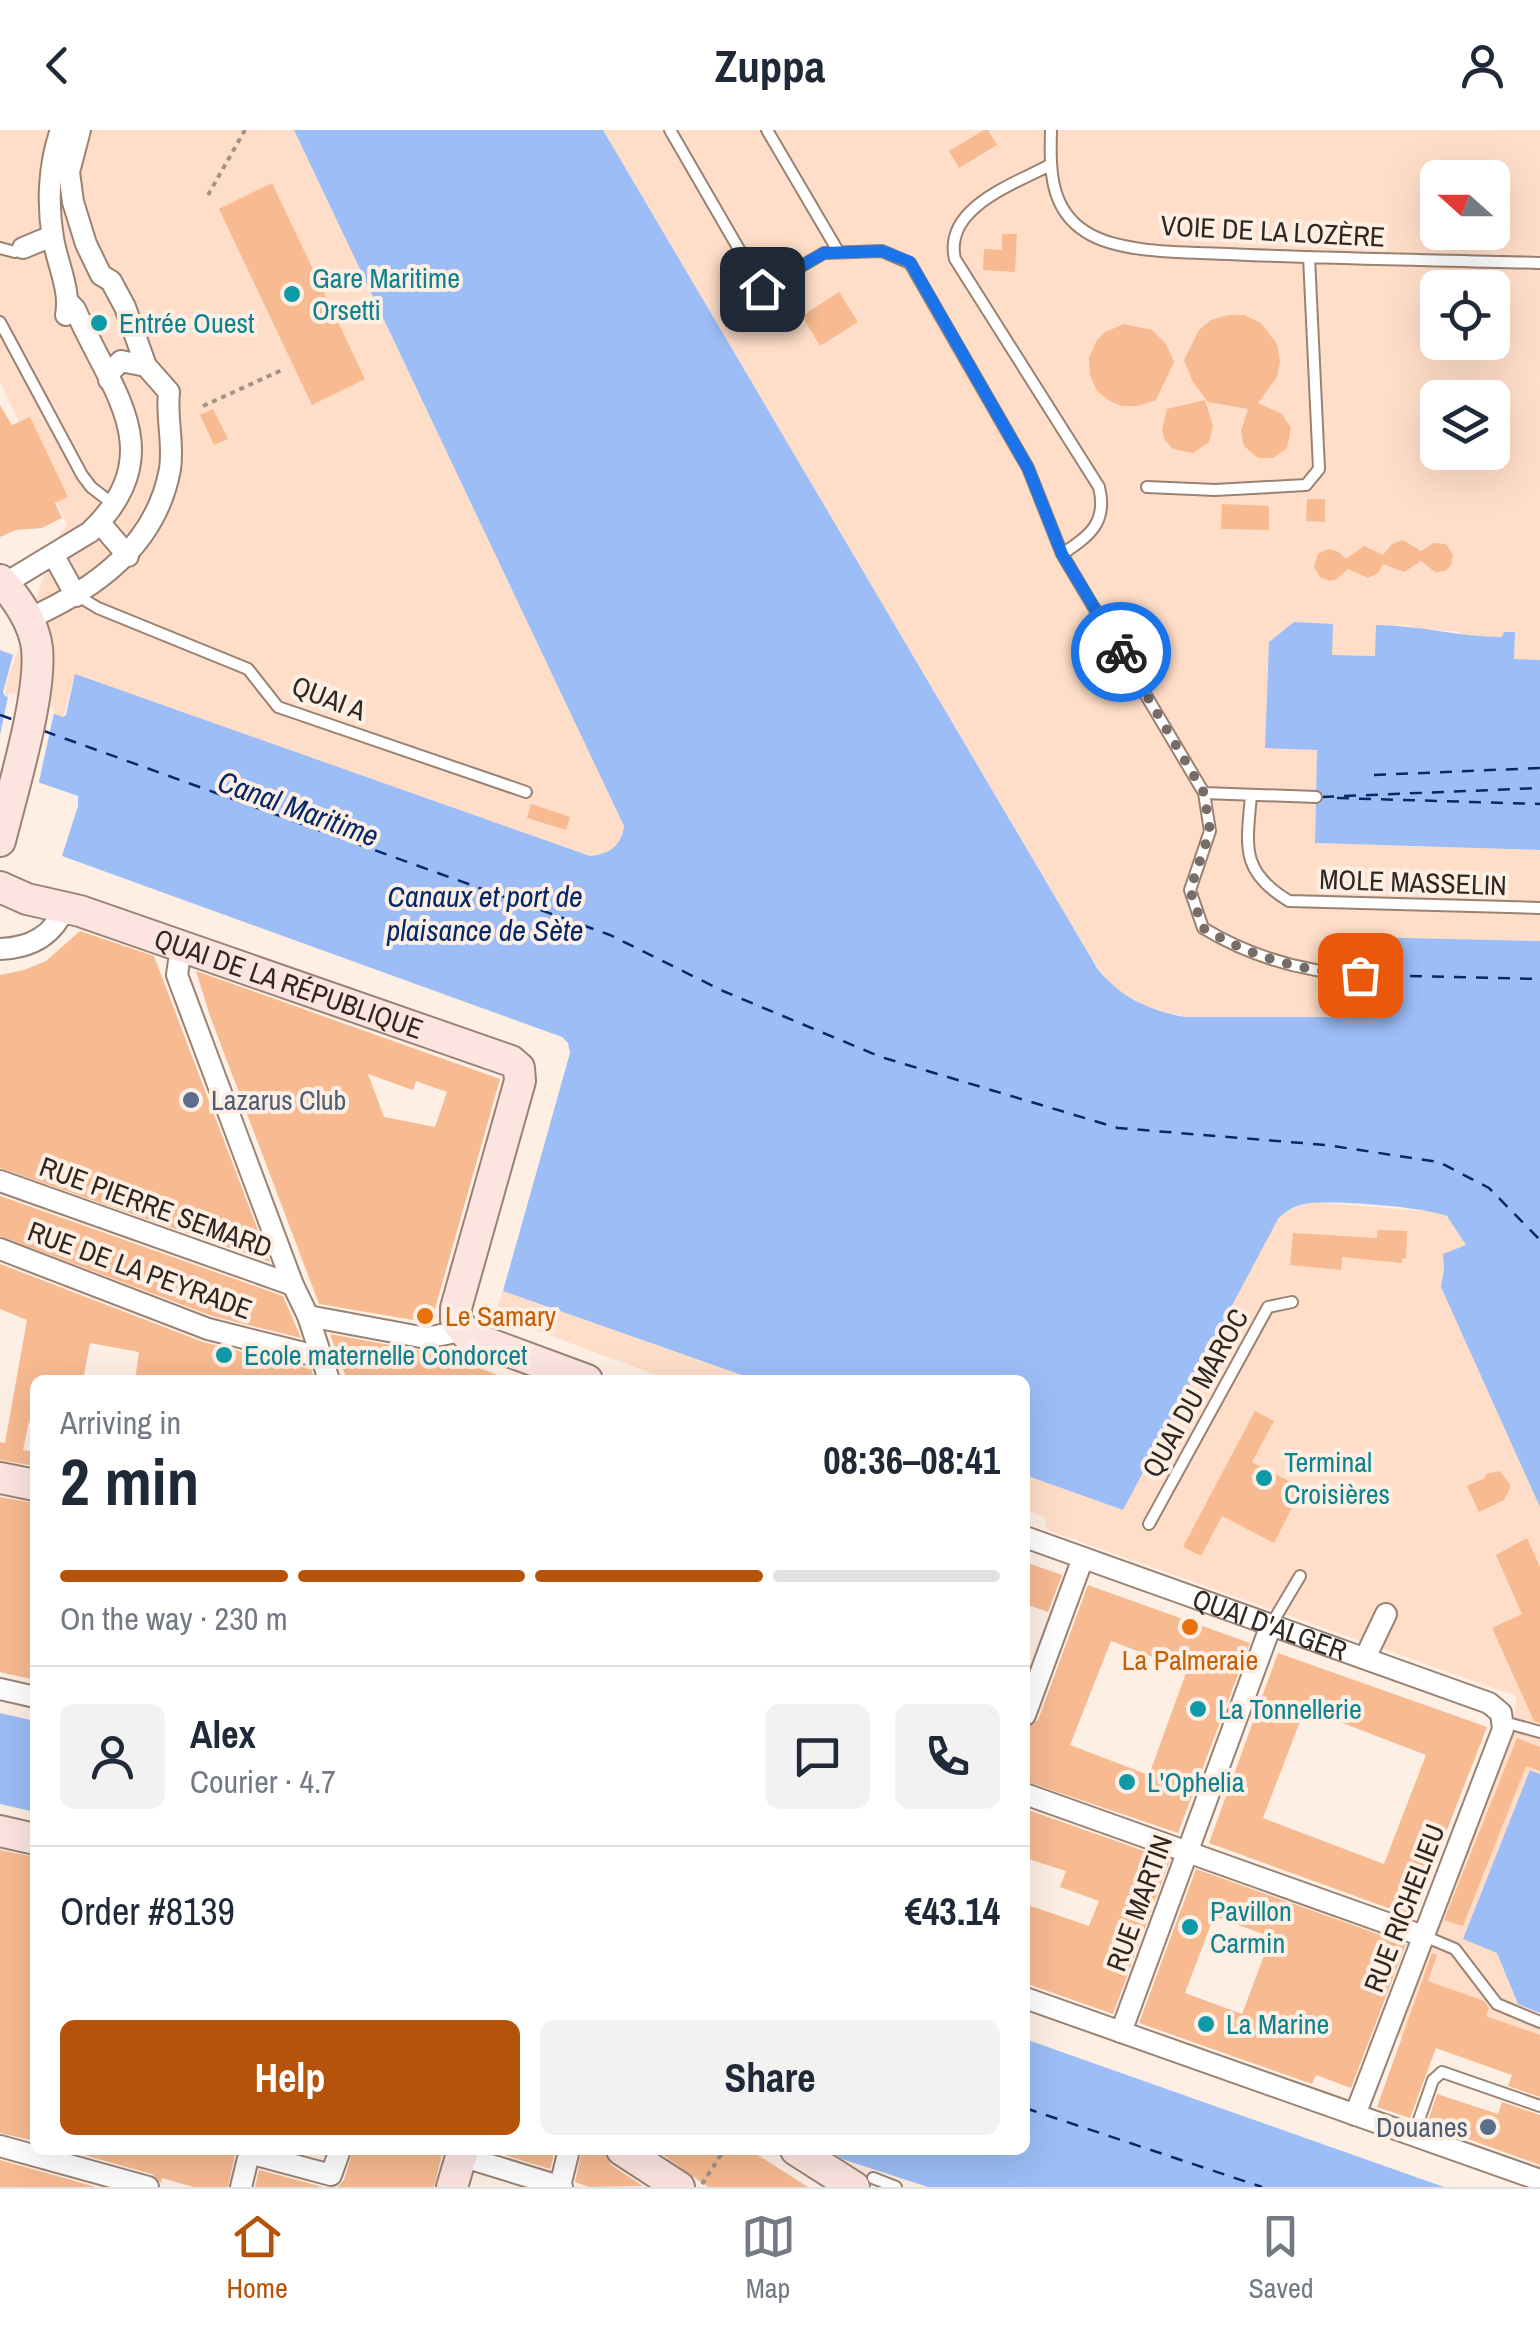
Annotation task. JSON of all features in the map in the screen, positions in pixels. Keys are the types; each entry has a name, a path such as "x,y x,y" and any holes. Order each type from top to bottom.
{"main road":[{"path":"1,838 33,697 37,650 28,619 2,584"},
{"name":"QUAI DE LA RÉPUBLIQUE","path":"0,887 511,1060 519,1068 520,1081 456,1308 461,1330"},
{"path":"461,1330 485,1344 573,1375"},
{"path":"0,1478 30,1484"},
{"path":"0,1831 30,1838"},
{"path":"452,2187 461,2155"},
{"path":"629,2155 665,2183"},
{"path":"806,2155 863,2182"}],"street":[{"path":"2,584 54,556 100,523 126,480 132,452 130,423 108,378 89,370 66,315 68,302 52,236 51,172 60,130"},
{"path":"28,619 77,596 128,556 156,510 171,458 169,392 143,360 125,307 112,281 101,275 86,244 70,187 72,155 80,130"},
{"path":"23,248 52,236"},
{"path":"108,378 121,361 143,360"},
{"path":"100,523 128,556"},
{"path":"54,556 77,596"},
{"path":"0,949 36,942 50,932 65,907"},
{"path":"181,947 177,975 293,1286 308,1316 326,1375"},
{"name":"RUE PIERRE SEMARD","path":"0,1180 293,1286"},
{"name":"RUE DE LA PEYRADE","path":"0,1249 208,1329 320,1358"},
{"path":"308,1316 426,1338 461,1330"},
{"name":"QUAI D'ALGER","path":"1030,1539 1489,1702 1504,1722"},
{"path":"1030,1701 1084,1558"},
{"path":"1365,1658 1386,1614"},
{"name":"RUE MARTIN","path":"1121,2032 1271,1625"},
{"path":"0,1689 30,1696"},
{"name":"RUE RICHELIEU","path":"1355,2114 1504,1722"},
{"path":"1030,1796 1423,1936"},
{"path":"1030,2000 1540,2180"},
{"path":"0,2146 30,2154"},
{"path":"32,2155 148,2187"},
{"path":"241,2187 248,2155"},
{"path":"260,2155 331,2175 338,2155"},
{"path":"468,2155 561,2187 569,2155"}],"lane":[{"path":"670,130 762,289 824,253 882,251 910,262 1028,468 1062,554 1204,793 1210,831 1190,890 1203,928 1235,947 1301,968 1360,975"},
{"path":"767,130 838,251"},
{"name":"VOIE DE LA LOZÈRE","path":"1051,130 1054,192 1067,215 1088,234 1100,239 1162,250 1308,258 1540,262"},
{"path":"1050,165 977,204 960,223 952,249 1099,488 1099,523 1091,534 1062,554"},
{"path":"0,248 15,252 23,248"},
{"path":"1147,487 1214,490 1306,485 1319,469 1308,258"},
{"path":"0,322 82,474 91,488 113,504"},
{"name":"QUAI A","path":"77,596 248,669 278,707 526,792"},
{"path":"1204,793 1316,797"},
{"name":"MOLE MASSELIN","path":"1251,795 1247,853 1268,888 1289,901 1540,908"},
{"name":"QUAI DU MAROC","path":"1149,1524 1268,1307 1292,1302"},
{"path":"1271,1625 1300,1576"},
{"path":"1504,1722 1540,1732"},
{"path":"1423,1936 1454,1949 1498,2004 1540,2022"},
{"path":"1414,2136 1433,2080 1442,2072 1540,2106"},
{"path":"863,2182 896,2187"}],"path":[{"path":"208,195 244,130"},
{"path":"203,406 282,370"},
{"path":"700,2187 721,2155"}],"shaded area":[{"path":"0,130 294,130 624,826 618,845 603,855 590,856 75,675 63,717 5,696 7,680 58,537 67,524 0,382"},
{"path":"603,130 1540,130 1540,660 1514,659 1515,633 1503,637 1466,636 1456,631 1419,630 1410,625 1376,625 1376,656 1331,655 1265,747 1317,750 1315,843 1540,850 1540,941 1361,937 1358,1017 1186,1017 1140,1005 1110,984"},
{"path":"1311,1202 1438,1212 1453,1221 1466,1245 1444,1267 1441,1278 1540,1507 1540,1774 1531,1770 1497,1953 1518,2004 1540,2013 1540,2085 1396,2034 1513,1735 1516,1696 1047,1530 1044,1517 1030,1512 1030,1477 1123,1510 1271,1227 1287,1211"},
{"path":"503,1291 741,1375 656,1375 494,1315"}],"water":[{"path":"294,130 603,130 1097,968 1126,995 1159,1011 1185,1017 1357,1017 1361,937 1540,941 1540,1507 1441,1287 1443,1254 1466,1245 1447,1216 1436,1213 1334,1202 1301,1205 1281,1216 1123,1510 1030,1477 1030,1375 742,1375 503,1291 570,1053 568,1043 562,1037 62,856 78,796 0,769 0,650 13,655 5,696 63,717 75,674 590,856 613,848 624,826"},
{"path":"1294,622 1333,624 1332,655 1375,656 1376,625 1502,637 1504,632 1515,632 1514,659 1540,660 1540,850 1315,843 1317,750 1265,748 1269,642"},
{"path":"0,1713 30,1720 30,1811 0,1804"},
{"path":"1530,1770 1540,1774 1540,2013 1518,2004 1497,1953 1463,1939"},
{"path":"1030,2041 1444,2187 928,2187 836,2155 1030,2155"}],"pier":[{"path":"9,692 55,708 38,786 0,774 0,735"}],"building":[{"path":"988,130 997,145 959,168 949,151"},
{"name":"Gare Maritime Orsetti","path":"272,183 365,379 312,405 219,209"},
{"path":"1002,234 1017,234 1015,272 983,270 984,249 1002,250"},
{"path":"839,292 858,322 820,346 802,316"},
{"path":"1244,315 1261,323 1277,344 1277,377 1258,403 1282,414 1291,428 1287,448 1273,458 1258,458 1244,446 1241,431 1248,409 1208,402 1193,382 1184,360 1199,330 1211,320"},
{"path":"1124,324 1152,330 1166,344 1174,362 1156,400 1138,406 1121,406 1108,400 1097,391 1090,375 1089,358 1097,340"},
{"path":"1205,400 1213,426 1209,442 1193,453 1173,449 1162,430 1167,409"},
{"path":"0,405 12,425 30,417 68,497 55,503 62,518 42,528 16,530 0,537"},
{"path":"213,409 228,439 214,445 200,415"},
{"path":"1307,499 1325,499 1325,522 1306,521"},
{"path":"1222,504 1269,506 1269,530 1221,529"},
{"path":"1403,540 1421,551 1433,543 1446,544 1453,555 1451,565 1445,571 1435,572 1421,561 1404,572 1383,564 1378,573 1368,578 1348,569 1330,581 1320,577 1314,567 1318,554 1328,549 1346,559 1364,546 1383,555 1392,544"},
{"path":"531,804 570,817 566,830 527,818"},
{"path":"80,931 154,956 270,1262 0,1168 0,975 46,961"},
{"path":"196,971 500,1079 431,1323 319,1304","holes":["368,1074 413,1090 416,1081 447,1092 435,1127 384,1117"]},
{"path":"0,1196 283,1296 301,1338 212,1316 0,1236"},
{"path":"1377,1230 1407,1231 1406,1259 1402,1258 1402,1263 1342,1257 1341,1270 1290,1265 1293,1233 1377,1238"},
{"path":"0,1264 203,1342 311,1369 313,1375 136,1375 139,1352 90,1343 84,1375 30,1375 30,1421 23,1450 30,1451 30,1465 0,1460 0,1442 5,1443 27,1320 0,1309"},
{"path":"330,1334 450,1356 498,1375 345,1375"},
{"name":"Terminal Croisières","path":"1255,1411 1274,1421 1252,1462 1302,1488 1274,1543 1222,1516 1201,1556 1183,1547"},
{"path":"1500,1471 1511,1486 1504,1500 1479,1512 1467,1486 1486,1474"},
{"path":"0,1497 30,1502 30,1679 0,1672"},
{"path":"1527,1538 1540,1567 1540,1723 1534,1721 1492,1628 1522,1614 1496,1555"},
{"path":"1030,1564 1062,1575 1048,1612 1030,1606"},
{"path":"1088,1585 1250,1643 1178,1833 1030,1783 1030,1725 1038,1720","holes":["1111,1641 1187,1670 1149,1775 1070,1745"]},
{"path":"1278,1653 1487,1727 1413,1917 1209,1843","holes":["1307,1703 1334,1713 1332,1719 1426,1755 1384,1864 1263,1818"]},
{"path":"1517,1738 1540,1747 1540,1771 1526,1766 1463,1926 1444,1920"},
{"path":"1030,1811 1170,1860 1113,2014 1030,1985 1030,1906 1089,1926 1099,1901 1060,1887 1066,1871 1030,1860"},
{"path":"0,1850 30,1856 30,2140 0,2133"},
{"path":"1196,1869 1406,1944 1351,2088 1316,2075 1312,2084 1139,2023","holes":["1214,1916 1271,1937 1242,2014 1185,1993"]},
{"path":"1432,1953 1437,1955 1428,1981 1484,2001 1489,2008 1486,2016 1540,2035 1540,2097 1508,2086 1512,2075 1436,2048 1410,2118 1377,2107"},
{"name":"Douanes","path":"1437,2094 1498,2114 1502,2102 1540,2115 1540,2165 1427,2124"},
{"path":"84,2155 235,2155 228,2187 193,2187 162,2178 161,2183 152,2174"},
{"path":"352,2155 442,2155 434,2187 337,2187 344,2180"},
{"path":"504,2155 554,2155 550,2169"},
{"path":"581,2155 606,2155 611,2165 643,2186 589,2187 575,2182"},
{"path":"663,2155 758,2155 808,2187 708,2187"},
{"path":"0,2160 96,2187 0,2187"},
{"path":"259,2170 323,2187 255,2187"}],"ferry route":[{"path":"0,715 17,721"},
{"path":"44,731 610,935 723,991 881,1057 1118,1128 1326,1145 1439,1162 1489,1188 1540,1240"},
{"path":"1374,775 1540,768"},
{"path":"1322,797 1540,788"},
{"path":"1337,798 1540,804"},
{"path":"1366,975 1540,979"},
{"path":"1030,2110 1262,2187"}],"way so far":[{"path":"1121,652 1204,793 1210,831 1190,890 1203,928 1235,947 1318,973 1360,975"}],"place":[{"name":"Gare Maritime Orsetti","path":"292,294"},
{"name":"Entrée Ouest","path":"99,323"},
{"name":"Lazarus Club","path":"191,1100"},
{"name":"Le Samary","path":"425,1316"},
{"name":"Ecole maternelle Condorcet","path":"224,1355"},
{"name":"Terminal Croisières","path":"1264,1478"},
{"name":"La Palmeraie","path":"1190,1627"},
{"name":"La Tonnellerie","path":"1198,1709"},
{"name":"L'Ophelia","path":"1127,1782"},
{"name":"Pavillon Carmin","path":"1190,1927"},
{"name":"La Marine","path":"1206,2024"},
{"name":"Douanes","path":"1488,2127"}],"route":[{"path":"762,289 824,253 882,251 910,262 1028,468 1062,554 1121,652"}],"water label":[{"name":"Canal Maritime","path":"298,809"},
{"name":"Canaux et port de plaisance de Sète","path":"485,914"}]}
